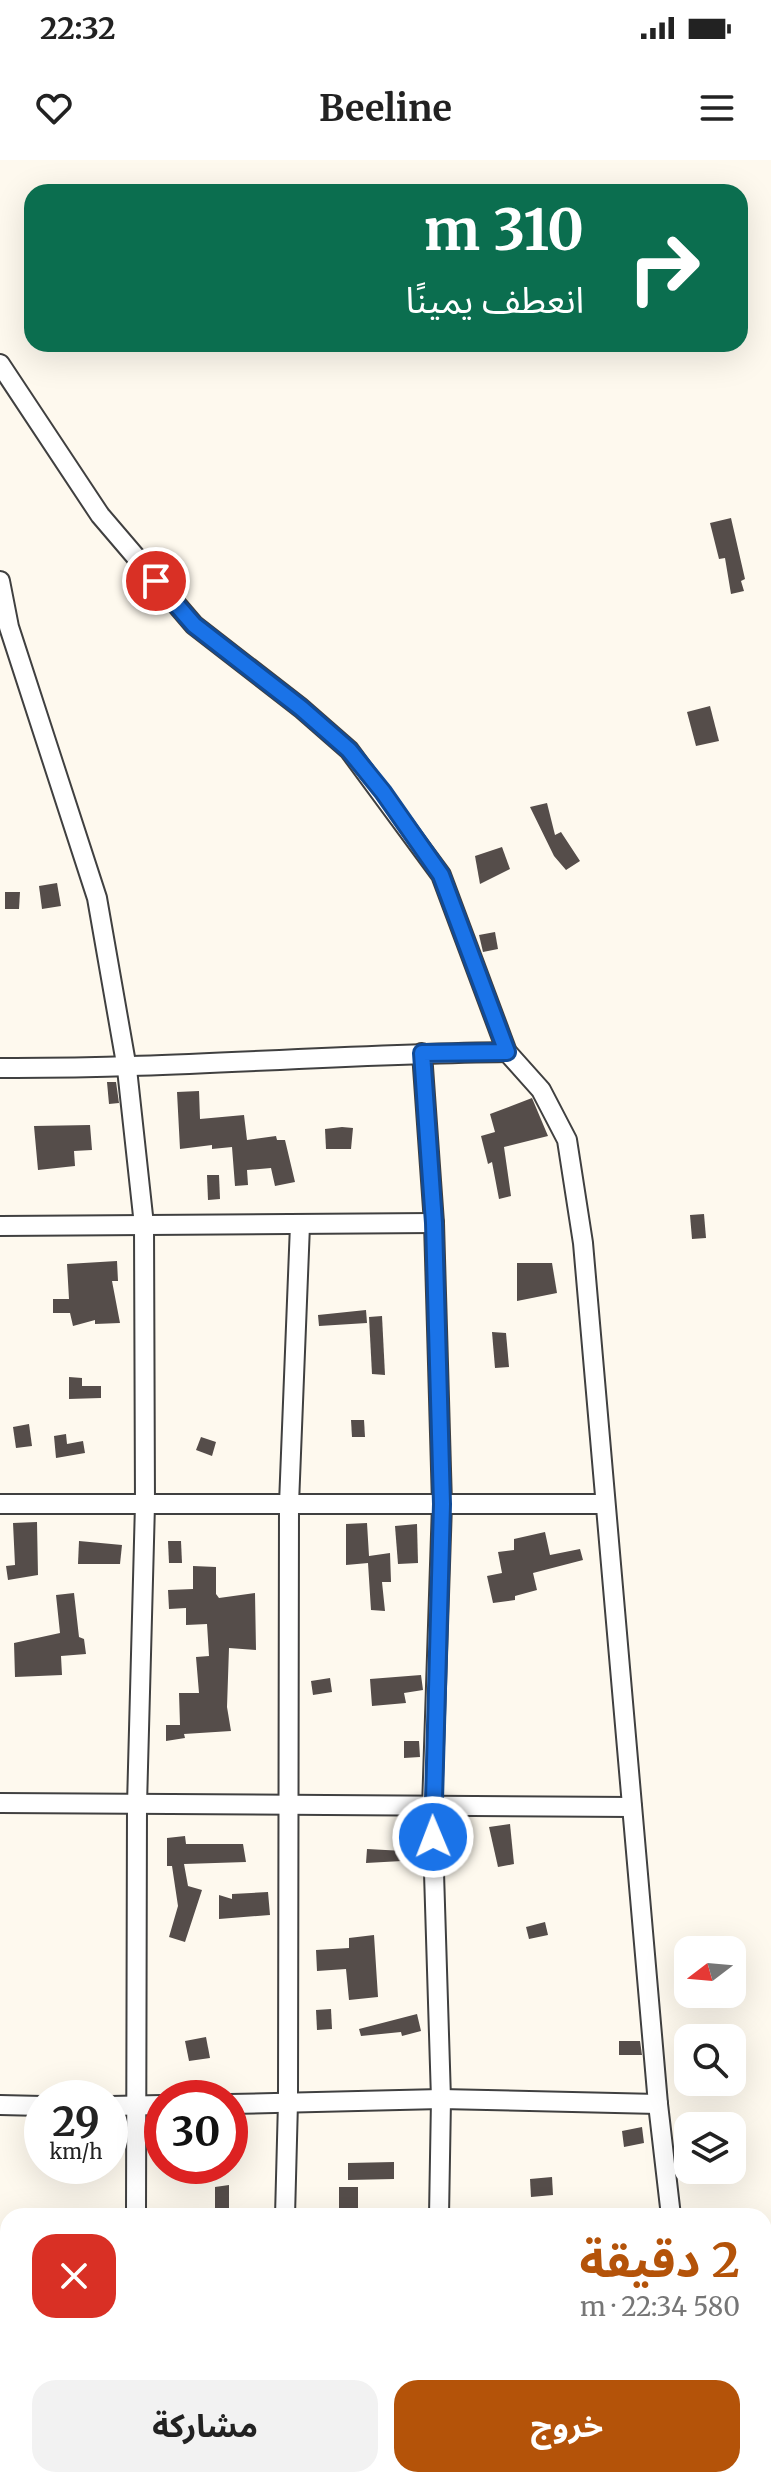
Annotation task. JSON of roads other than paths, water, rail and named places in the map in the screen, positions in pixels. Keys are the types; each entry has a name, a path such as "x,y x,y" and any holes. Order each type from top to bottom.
{"street":[{"path":"0,364 100,515 194,625 301,708 349,750 383,792 441,875 507,1052 541,1090 567,1140 583,1243 658,2104 670,2208"},
{"path":"0,581 9,627 97,898 127,1069 144,1225 145,1504 137,1805 136,2208"},
{"path":"0,1068 127,1069 422,1053 507,1052"},
{"path":"422,1053 434,1223 442,1504 432,1808 441,2099 439,2208"},
{"path":"0,1226 434,1223"},
{"path":"285,2208 290,1806 289,1504 300,1225"},
{"path":"0,1504 605,1504"},
{"path":"0,1803 632,1807"},
{"path":"248,2103 441,2099 658,2104"},
{"path":"0,2105 24,2106"},
{"path":"128,2105 144,2105"}]}
